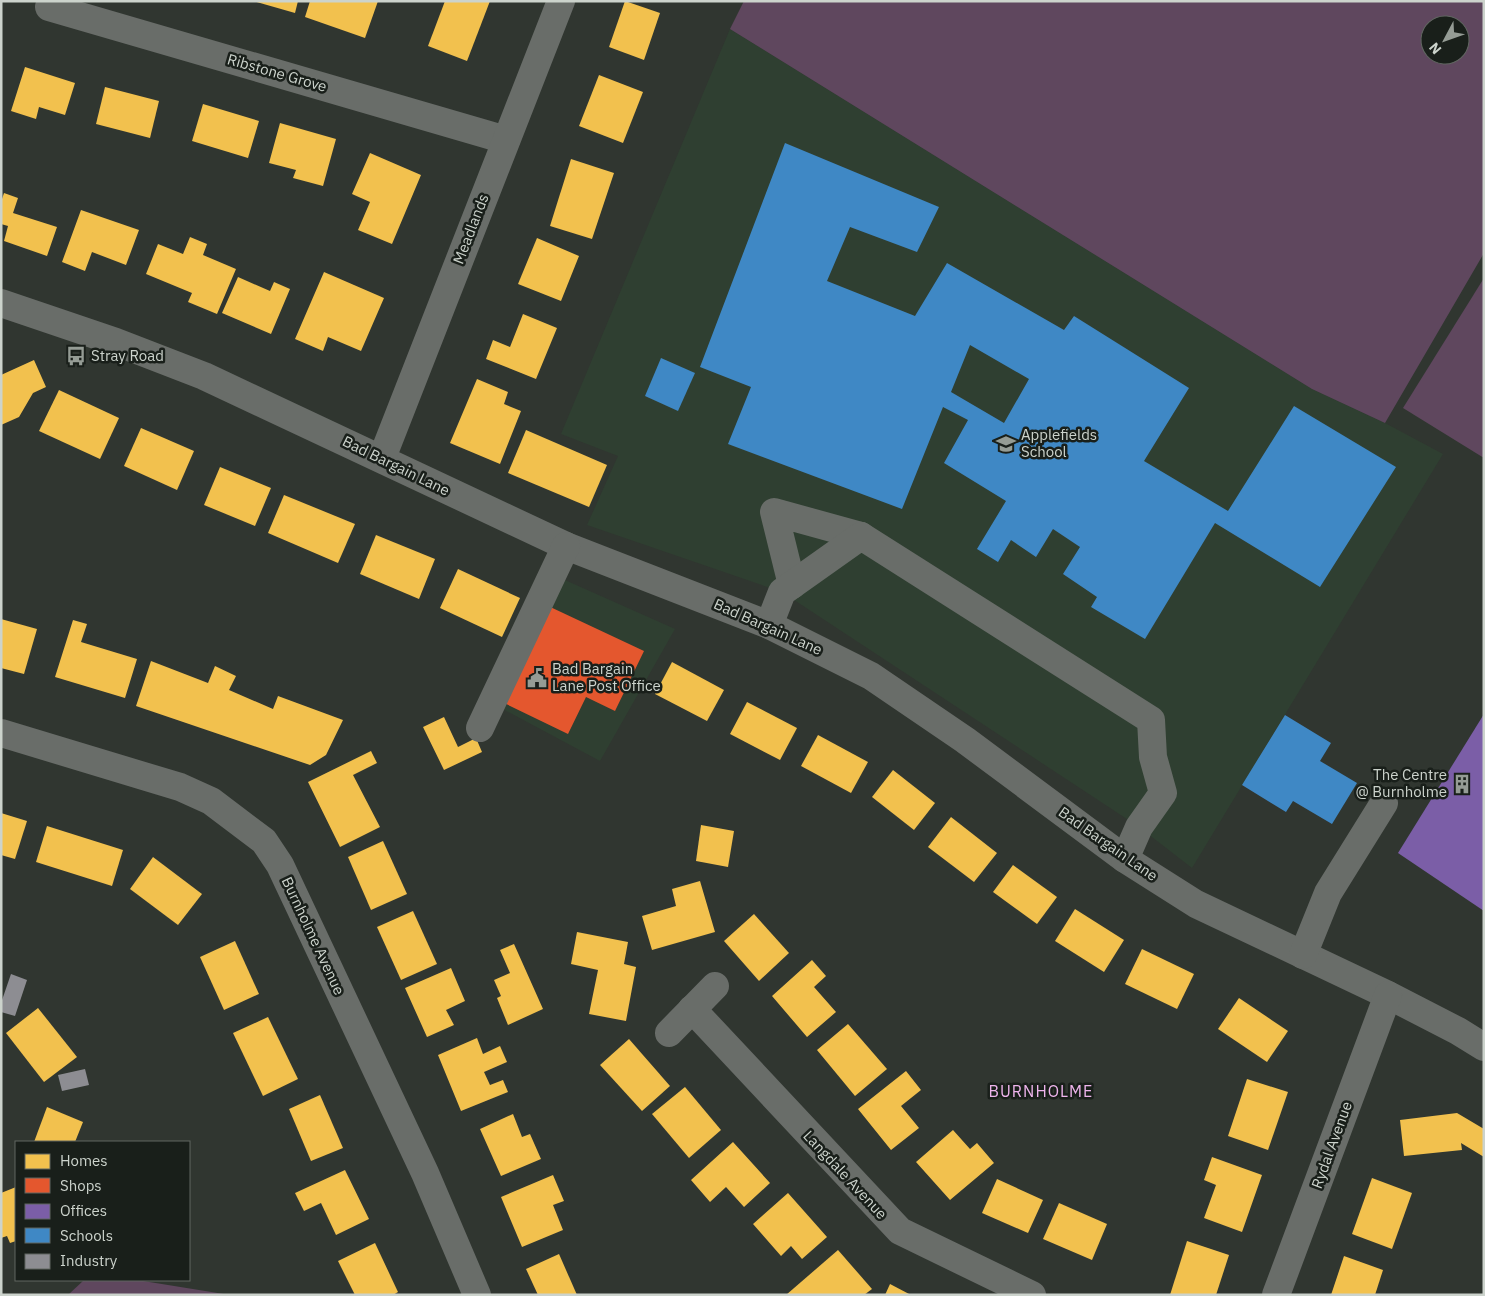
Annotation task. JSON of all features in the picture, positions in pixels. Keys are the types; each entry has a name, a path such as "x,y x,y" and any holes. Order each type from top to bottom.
{"street":[{"name":"Meadlands","path":"382,458 561,1"},
{"name":"Ribstone Grove","path":"49,7 506,140"},
{"name":"Bad Bargain Lane","path":"1,303 116,342 204,376 566,546 769,624 871,676 966,740 1125,859 1196,904 1388,995 1484,1047"},
{"path":"792,585 774,512 862,536 1151,720 1153,757 1163,792 1138,827 1125,859"},
{"path":"769,624 782,592 862,536"},
{"path":"480,728 566,546"},
{"name":"Burnholme Avenue","path":"1,733 180,787 211,801 264,841 280,865 425,1173 478,1295"},
{"path":"1303,955 1328,893 1384,802"},
{"path":"669,1033 715,986"},
{"name":"Rydal Avenue","path":"1276,1295 1388,995"},
{"name":"Langdale Avenue","path":"692,1009 900,1231 1032,1295"}],"shaded area":[{"path":"744,1 1484,1 1484,253 1385,423 1312,389 730,29"},
{"name":"Applefields School","path":"730,29 1312,389 1385,423 1443,454 1192,868 1139,827 782,592 587,525 618,456 561,434"},
{"path":"1484,278 1484,458 1403,408"},
{"path":"558,577 675,629 600,761 497,706"},
{"path":"83,1281 143,1281 230,1295 68,1295"}],"building: Homes":[{"path":"253,1 298,1 295,13"},
{"path":"310,1 378,1 365,38 305,17"},
{"path":"445,1 490,1 467,61 428,46"},
{"path":"625,1 660,13 644,60 609,47"},
{"path":"25,67 75,83 65,115 39,107 36,119 11,111"},
{"path":"599,75 643,92 623,143 579,126"},
{"path":"105,87 159,101 150,138 96,124"},
{"path":"203,104 259,121 248,158 192,141"},
{"path":"280,123 336,139 323,186 293,178 296,170 269,163"},
{"path":"370,153 421,175 392,244 358,230 370,202 352,194"},
{"path":"571,159 614,173 592,239 550,226"},
{"path":"4,193 18,198 13,213 57,227 47,256 4,241 8,226 1,224 1,202"},
{"path":"81,210 139,230 126,265 92,252 85,271 62,262"},
{"path":"190,237 207,244 203,255 236,269 217,314 188,302 192,293 146,274 158,244 183,254"},
{"path":"537,238 579,256 561,301 518,284"},
{"path":"324,272 384,298 361,351 328,337 323,351 295,339"},
{"path":"238,277 270,291 274,282 290,289 271,334 222,313"},
{"path":"523,314 557,328 536,379 486,359 493,340 510,347"},
{"path":"34,360 46,387 33,393 19,417 1,425 1,375"},
{"path":"477,379 508,392 504,404 521,411 500,464 450,443"},
{"path":"59,390 119,418 100,459 39,431"},
{"path":"141,428 194,451 177,490 124,466"},
{"path":"526,430 607,465 589,507 508,473"},
{"path":"220,467 271,488 255,526 204,505"},
{"path":"284,495 355,524 338,563 268,533"},
{"path":"376,535 435,559 419,599 360,574"},
{"path":"458,569 520,598 502,637 440,608"},
{"path":"1,619 37,629 24,674 1,668"},
{"path":"73,620 87,624 81,642 137,659 125,698 55,677"},
{"path":"151,661 208,683 215,666 236,676 229,690 273,709 278,696 343,720 326,755 310,765 136,706"},
{"path":"672,662 724,690 707,721 655,694"},
{"path":"747,702 797,728 780,760 730,734"},
{"path":"444,717 458,747 476,738 482,752 444,770 423,727"},
{"path":"818,735 868,762 851,793 801,766"},
{"path":"371,751 377,763 353,775 380,827 340,847 308,782"},
{"path":"893,770 935,803 914,830 872,797"},
{"path":"1,813 27,821 15,859 1,855"},
{"path":"951,817 997,853 974,882 928,847"},
{"path":"701,825 734,831 728,867 696,861"},
{"path":"47,826 123,850 112,886 36,862"},
{"path":"383,841 407,894 371,910 348,857"},
{"path":"153,857 202,894 178,925 130,889"},
{"path":"1013,865 1057,897 1037,924 993,892"},
{"path":"700,881 715,932 652,950 642,916 676,906 672,889"},
{"path":"1075,909 1124,940 1104,972 1055,941"},
{"path":"413,911 437,964 401,980 377,927"},
{"path":"754,914 789,953 759,981 724,941"},
{"path":"577,932 628,942 624,964 636,967 626,1021 589,1014 598,970 571,964"},
{"path":"235,941 259,994 224,1010 200,957"},
{"path":"514,944 543,1009 508,1025 497,998 501,996 494,980 510,973 500,950"},
{"path":"1142,949 1194,974 1177,1009 1125,984"},
{"path":"812,960 826,976 814,987 836,1012 807,1037 772,996"},
{"path":"451,968 465,1001 446,1010 454,1025 427,1037 405,988"},
{"path":"1239,998 1288,1031 1267,1062 1218,1029"},
{"path":"38,1008 77,1057 44,1082 6,1033"},
{"path":"268,1017 298,1079 263,1096 233,1033"},
{"path":"848,1024 887,1069 855,1096 817,1050"},
{"path":"477,1038 483,1054 500,1046 507,1062 484,1072 490,1085 503,1080 508,1092 461,1111 438,1055"},
{"path":"629,1039 670,1086 642,1111 600,1065"},
{"path":"906,1071 921,1090 901,1106 919,1128 891,1150 858,1109"},
{"path":"1247,1079 1288,1092 1268,1150 1228,1136"},
{"path":"685,1087 721,1130 689,1158 652,1114"},
{"path":"320,1095 343,1148 311,1161 289,1109"},
{"path":"47,1107 83,1122 75,1141 34,1141"},
{"path":"1457,1113 1484,1129 1484,1157 1461,1143 1462,1150 1404,1156 1400,1120"},
{"path":"513,1114 522,1137 530,1134 541,1159 501,1176 480,1129"},
{"path":"953,1130 970,1149 977,1143 994,1163 950,1200 916,1162"},
{"path":"733,1142 770,1183 744,1207 726,1187 710,1202 691,1180"},
{"path":"1212,1157 1262,1175 1242,1232 1204,1218 1216,1185 1204,1180"},
{"path":"345,1170 369,1219 336,1235 321,1203 304,1211 295,1193"},
{"path":"553,1175 564,1201 553,1205 563,1230 522,1247 501,1197"},
{"path":"1372,1178 1412,1193 1392,1249 1352,1234"},
{"path":"997,1179 1043,1200 1028,1233 982,1213"},
{"path":"15,1187 15,1241 10,1243 7,1236 1,1238 1,1193"},
{"path":"788,1193 827,1237 802,1259 791,1246 781,1256 753,1224"},
{"path":"1059,1203 1107,1224 1092,1260 1043,1239"},
{"path":"1187,1241 1229,1255 1216,1295 1170,1295"},
{"path":"375,1243 398,1292 393,1295 355,1295 338,1261"},
{"path":"838,1250 872,1289 864,1295 786,1295"},
{"path":"559,1254 577,1295 538,1295 526,1269"},
{"path":"1344,1256 1383,1270 1375,1295 1331,1295"},
{"path":"890,1284 911,1295 885,1295"}],"building: Shops":[{"path":"546,605 644,651 615,711 586,697 568,734 500,701"}],"building: Offices":[{"name":"The Centre @ Burnholme","path":"1484,714 1484,911 1398,853"}],"building: Schools":[{"path":"785,143 939,207 917,252 850,227 827,281 915,316 947,263 1064,330 1074,316 1189,388 1144,461 1228,511 1294,406 1396,467 1320,587 1215,523 1145,639 1091,607 1097,597 1063,574 1080,547 1053,529 1036,557 1011,540 998,562 977,549 1006,501 944,463 968,420 943,407 902,509 728,444 751,387 700,367","holes":["970,345 1029,379 1004,423 951,392"]},
{"path":"661,358 695,373 678,411 645,396"},
{"path":"1285,715 1331,743 1320,761 1357,783 1332,824 1293,801 1286,812 1242,785"}],"building: Industry":[{"path":"11,974 27,980 15,1016 1,1012 1,1003"},
{"path":"85,1069 89,1085 62,1091 58,1075"}],"place":[{"name":"Stray Road","path":"76,356"},
{"name":"Applefields School","path":"1006,444"},
{"name":"Bad Bargain Lane Post Office","path":"537,678"},
{"name":"The Centre @ Burnholme","path":"1462,784"}],"district":[{"name":"BURNHOLME","path":"1041,1091"}]}
